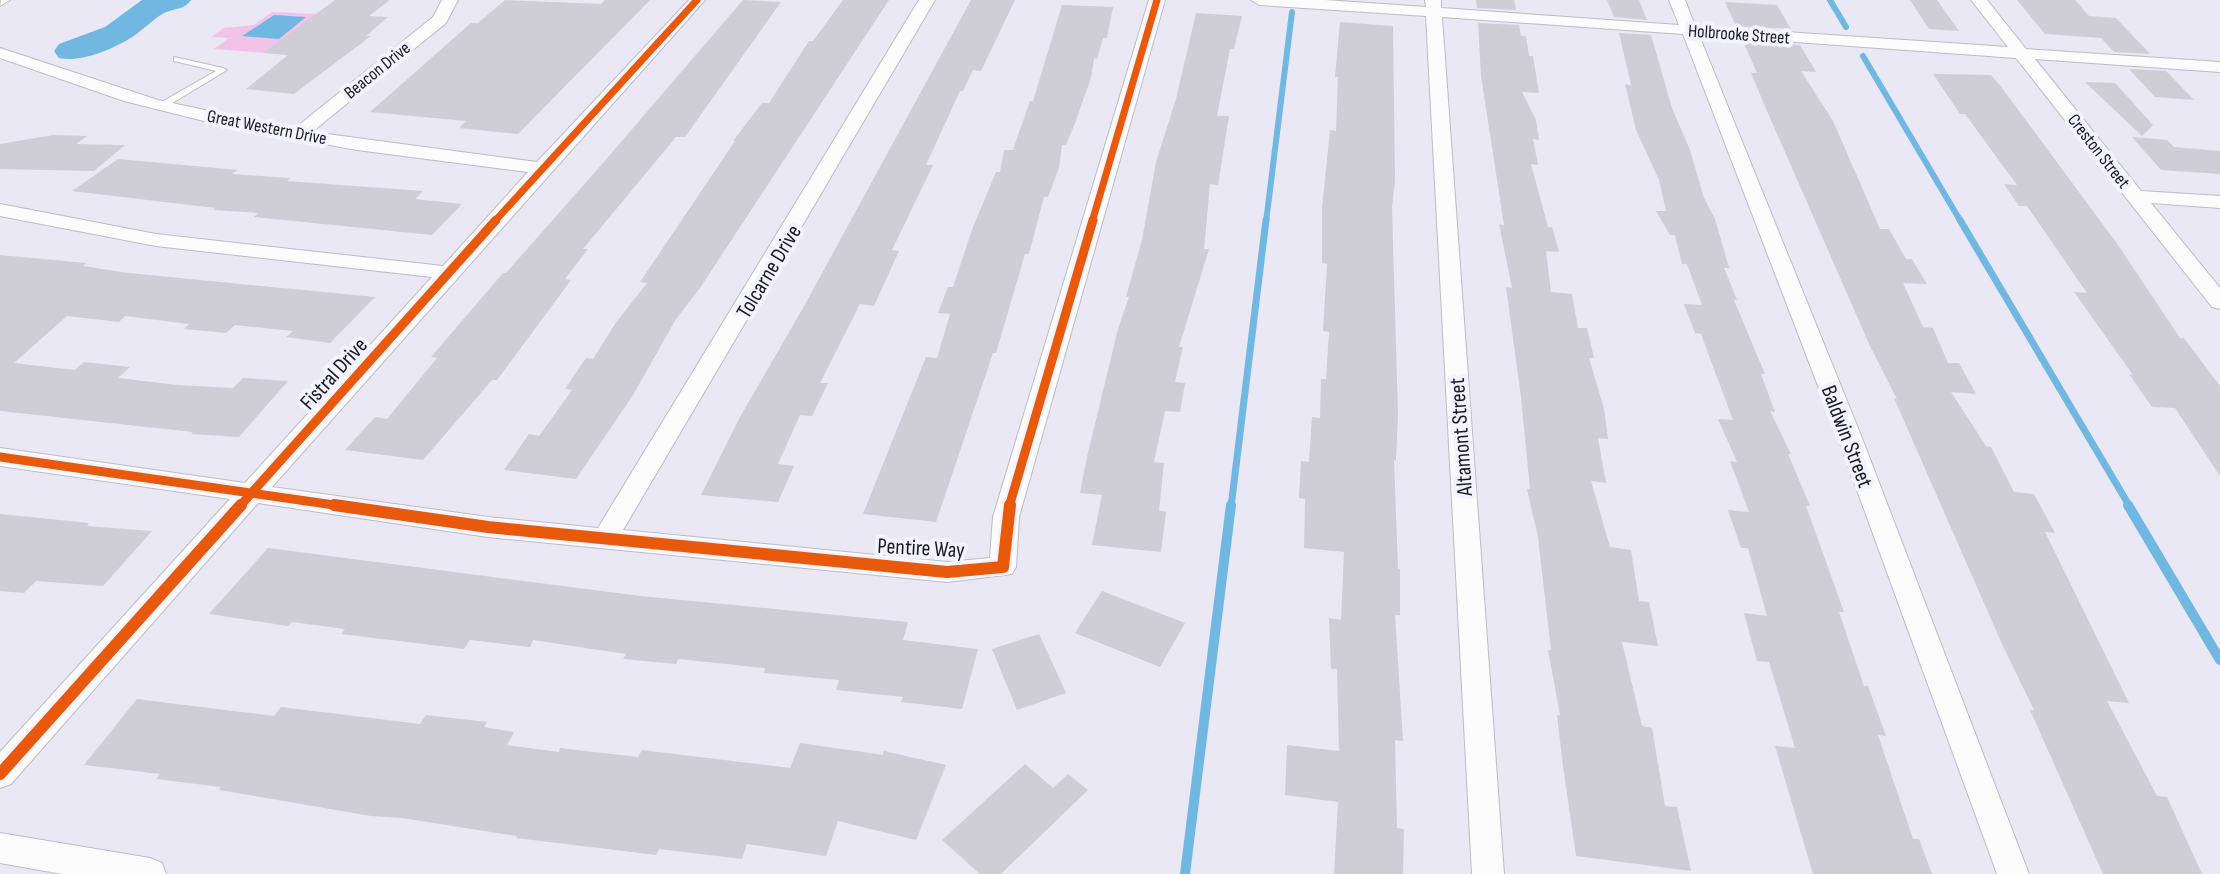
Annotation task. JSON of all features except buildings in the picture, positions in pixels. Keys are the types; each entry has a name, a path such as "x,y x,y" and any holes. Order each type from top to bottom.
{"street":[{"name":"Beacon Drive","path":"298,134 440,20 450,0"},
{"name":"Fistral Drive","path":"0,774 542,168 697,0"},
{"name":"Tolcarne Drive","path":"605,539 927,0"},
{"name":"Pentire Way","path":"0,457 488,527 947,572 1003,567 1006,517 1157,0"},
{"name":"Holbrooke Street","path":"1259,0 1433,6 1689,30 2220,67"},
{"name":"Baldwin Street","path":"1677,0 1850,438 2013,874"},
{"name":"Creston Street","path":"1979,0 2220,302"},
{"name":"Altamont Street","path":"1433,6 1488,874"},
{"name":"Great Western Drive","path":"0,53 113,93 161,106 298,134 542,168"},
{"path":"2134,196 2220,202"},
{"path":"0,210 156,240 450,273"},
{"path":"0,848 150,874"}],"lane":[{"path":"0,4 6,0"},
{"path":"161,106 223,70 177,59"}],"shaded area":[{"path":"272,12 317,14 266,53 214,49 229,38 211,37 224,28 254,25"}],"water":[{"path":"274,15 306,17 279,39 242,36"}],"waterway":[{"path":"70,51 116,34 154,6 176,0"},
{"path":"1830,0 1846,27"},
{"path":"1266,222 1292,12"},
{"path":"1863,56 1961,222"},
{"path":"1231,507 1266,220"},
{"path":"1960,220 2130,507"},
{"path":"1185,874 1231,505"},
{"path":"2128,505 2220,660"}],"cycle path":[{"path":"0,774 542,168 697,0"},
{"path":"0,457 488,527 947,572 1003,567 1006,517 1157,0"}]}
